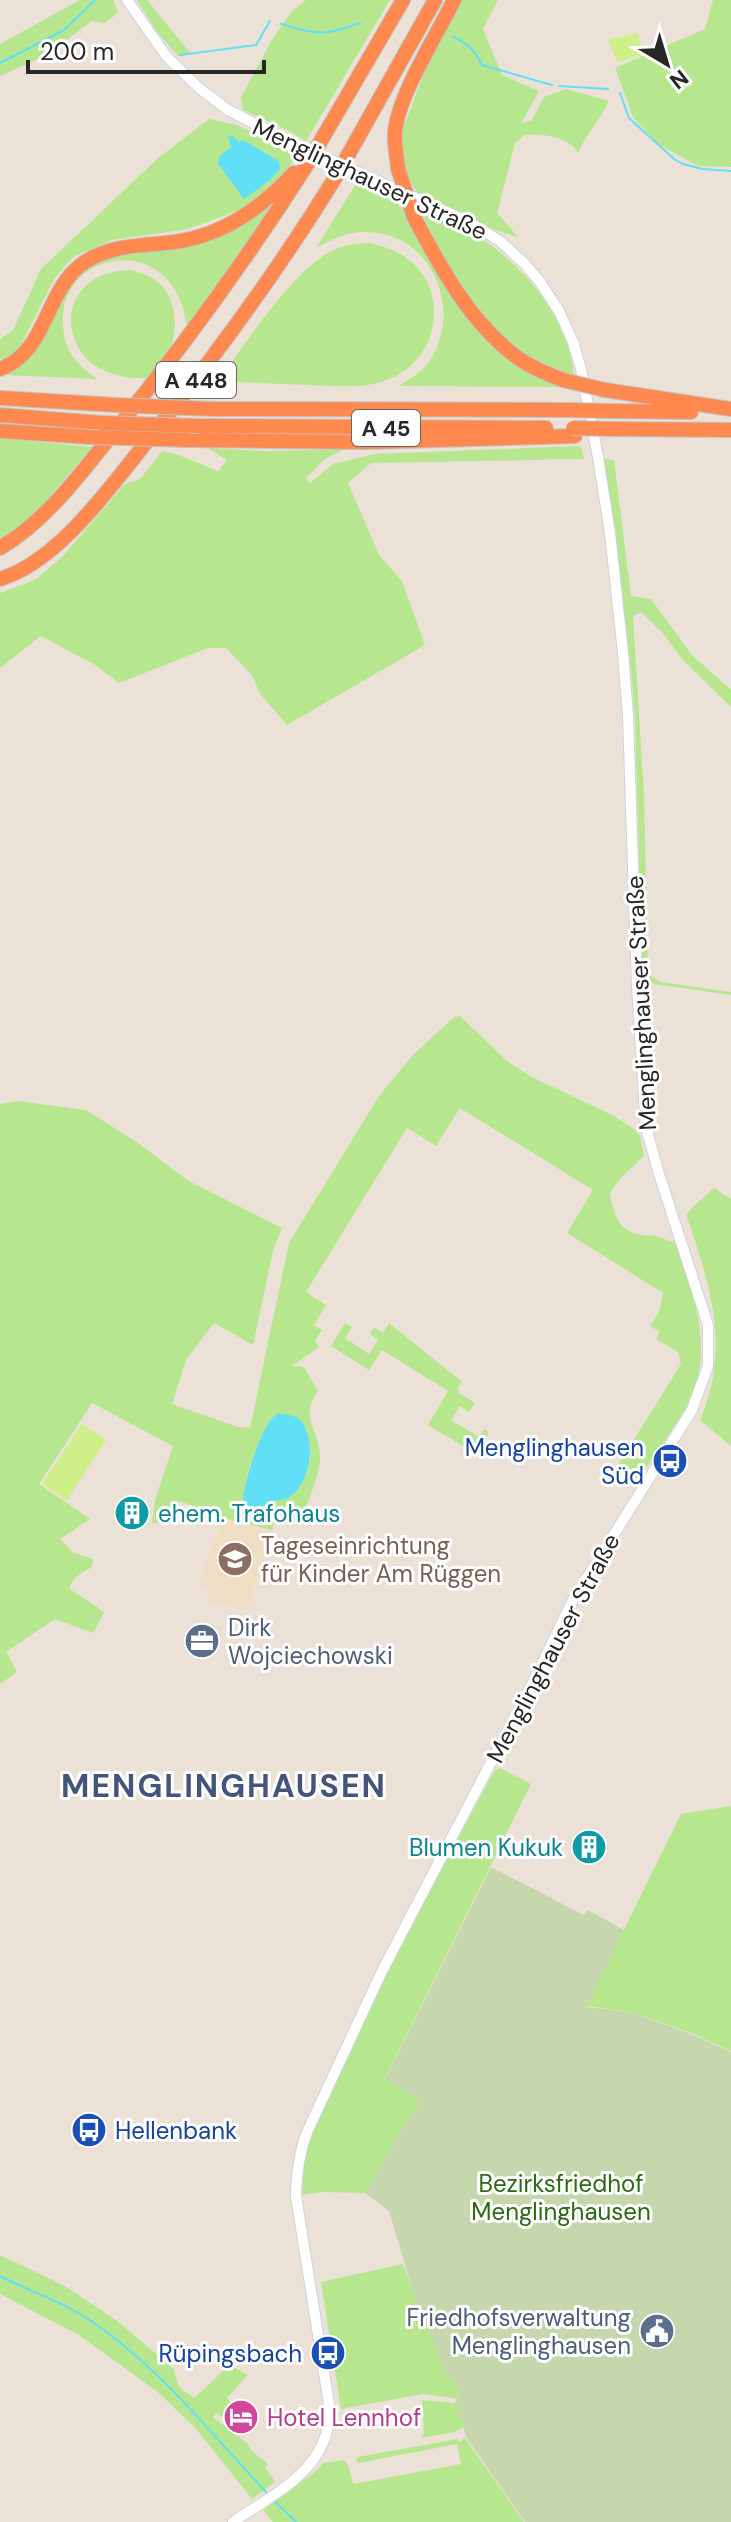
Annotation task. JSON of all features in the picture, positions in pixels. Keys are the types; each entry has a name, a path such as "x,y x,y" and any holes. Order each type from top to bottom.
{"highway":[{"name":"A 448","path":"0,548 24,531 66,490 166,368 242,263 403,0"},
{"name":"A 448","path":"0,579 20,572 49,552 117,478 235,329 338,173 435,0"},
{"path":"454,0 407,92 395,131 398,169 414,217 462,298 489,332 535,369 563,380 605,390 731,411"},
{"path":"0,369 29,350 59,289 75,269 119,248 197,238 233,224 255,209 308,159"},
{"name":"A 45","path":"0,398 212,409 731,411"},
{"name":"A 45","path":"0,415 199,426 574,432 616,429 731,430"},
{"path":"0,431 187,440 367,442 574,432"}],"street":[{"name":"Menglinghauser Straße","path":"127,0 167,57 213,100 241,118 467,221 500,241 540,282 564,321 581,369 610,533 619,607 628,716 637,986 646,1127 704,1308 709,1342 708,1366 692,1410 573,1600 382,1971 300,2150 296,2196 330,2410 329,2423 322,2449 311,2465 233,2522"}],"shaded area":[{"name":"Tageseinrichtung für Kinder Am Rüggen","path":"223,1518 272,1530 247,1611 207,1600 211,1588 198,1584"}],"green space":[{"path":"80,0 113,0 118,13 105,23 92,21 45,56 0,76 0,44"},
{"path":"137,0 147,0 191,54 178,56 157,32"},
{"path":"306,0 390,0 306,141 243,110 241,97 273,38 291,12"},
{"path":"461,0 498,0 483,29 502,75 539,91 521,124 532,120 544,97 566,89 609,101 578,153 568,143 547,136 525,135 515,143 497,213 518,237 495,230 418,194 404,171 402,131 426,68"},
{"path":"713,0 731,0 731,167 698,166 658,144 633,117 615,68 705,29"},
{"path":"638,33 643,55 617,62 608,40"},
{"path":"209,119 237,125 299,155 273,186 237,211 188,229 112,240 73,257 54,279 22,343 8,358 0,359 0,339 13,330 41,269 157,159"},
{"path":"357,182 397,201 479,329 568,387 399,386 425,367 439,342 443,320 442,297 435,276 423,258 407,244 387,235 350,233 316,248"},
{"path":"282,190 187,328 178,296 162,275 141,263 119,260 97,266 78,279 66,299 63,325 69,350 84,369 98,379 3,375 71,278 99,259 176,246"},
{"path":"420,209 481,239 514,264 555,317 565,337 574,377 546,366 521,350 479,311 447,263"},
{"path":"369,243 407,258 427,282 433,299 434,316 431,333 414,362 384,381 357,386 218,381 258,325 309,267 344,246"},
{"path":"131,270 159,283 170,300 175,320 170,350 148,378 120,376 94,365 78,347 71,325 75,302 89,283 108,273"},
{"path":"0,438 92,447 38,510 0,541"},
{"path":"581,446 584,459 371,463 348,483 379,555 402,581 425,645 287,725 260,694 252,675 226,648 208,648 119,683 95,665 41,636 0,668 0,593 35,580 62,557 125,484 140,479 162,451 218,471 227,460 207,448 266,451 345,449 325,459 306,478 310,483 333,464 374,454"},
{"path":"604,459 614,460 631,596 651,599 691,654 731,690 731,707 683,660 662,632 641,612 633,616 644,795 648,974 661,982 731,992 731,995 654,984 642,973 635,718"},
{"path":"460,1016 508,1062 532,1077 614,1116 640,1136 644,1156 610,1193 613,1208 628,1230 675,1242 694,1302 701,1342 696,1382 688,1403 667,1438 636,1478 615,1470 681,1364 678,1352 656,1339 660,1332 650,1326 659,1312 663,1293 567,1233 593,1190 460,1108 436,1146 407,1128 306,1292 326,1305 314,1325 322,1330 315,1341 319,1347 292,1366 304,1367 318,1391 312,1401 310,1417 320,1464 304,1514 278,1510 272,1530 223,1518 180,1501 169,1523 152,1523 155,1500 173,1446 92,1403 39,1484 90,1519 60,1539 74,1553 93,1559 92,1567 79,1575 69,1588 104,1613 93,1633 55,1619 6,1652 17,1672 0,1684 0,1104 18,1101 86,1110 138,1143 187,1180 282,1228 273,1250 253,1345 214,1323 186,1360 172,1404 238,1427 250,1428 289,1243 379,1096 413,1055 454,1017","holes":["278,1413 300,1424 310,1444 304,1479 290,1495 251,1510 243,1500 244,1491 260,1440"]},
{"path":"714,1188 731,1199 731,1446 700,1420 709,1393 716,1342 710,1293 686,1215"},
{"path":"345,1323 352,1327 345,1338 369,1354 378,1340 370,1334 374,1327 383,1333 389,1323 462,1382 458,1387 459,1393 475,1403 469,1412 460,1406 451,1420 479,1437 485,1429 489,1432 482,1445 490,1450 484,1459 428,1425 448,1391 382,1350 369,1370 331,1346"},
{"path":"82,1424 106,1440 67,1500 42,1484"},
{"path":"500,1768 531,1784 385,2079 420,2100 365,2193 301,2195 309,2141 323,2107 418,1913 495,1770"},
{"path":"731,1806 731,2051 632,2012 586,2006 681,1814"},
{"name":"Bezirksfriedhof Menglinghausen","path":"491,1867 584,1915 588,1910 624,1930 586,2007 631,2012 731,2052 731,2522 525,2522 466,2437 455,2400 459,2398 458,2388 445,2372 417,2304 389,2211 365,2193 420,2100 385,2080"},
{"path":"0,2255 65,2286 116,2320 173,2368 179,2387 194,2398 230,2365 248,2375 227,2398 232,2405 224,2418 217,2413 213,2417 268,2464 265,2467 275,2482 252,2499 197,2430 159,2393 79,2335 0,2294"},
{"path":"403,2264 445,2371 458,2388 459,2399 423,2394 341,2409 321,2282"},
{"path":"422,2400 456,2403 464,2427 455,2432 421,2438 424,2433"},
{"path":"465,2438 524,2522 273,2522 263,2510 323,2463 344,2460 353,2484 461,2464 457,2444 358,2463 358,2457 457,2439 460,2442"}],"water":[{"path":"232,135 239,142 243,140 279,161 280,169 269,181 244,199 218,164 220,156 231,147 228,137"},
{"path":"278,1413 301,1421 306,1430 310,1452 306,1475 301,1485 286,1499 251,1510 243,1500 250,1467 266,1427"}],"waterway":[{"path":"0,63 64,30 95,0"},
{"path":"180,55 256,45 270,21"},
{"path":"281,24 320,32 360,23"},
{"path":"453,37 470,48 482,65 552,85"},
{"path":"559,86 608,89"},
{"path":"620,93 629,118 674,159 702,169 731,171"},
{"name":"Rüpingsbach","path":"0,2276 66,2306 138,2357 268,2494"},
{"name":"Rüpingsbach","path":"272,2499 296,2522"}],"place":[{"name":"Menglinghausen Süd","path":"670,1461"},
{"name":"ehem. Trafohaus","path":"132,1513"},
{"name":"Tageseinrichtung für Kinder Am Rüggen","path":"235,1559"},
{"name":"Dirk Wojciechowski","path":"202,1641"},
{"name":"Blumen Kukuk","path":"589,1847"},
{"name":"Hellenbank","path":"89,2130"},
{"name":"Friedhofsverwaltung Menglinghausen","path":"657,2331"},
{"name":"Rüpingsbach","path":"328,2353"},
{"name":"Hotel Lennhof","path":"241,2417"}],"district":[{"name":"MENGLINGHAUSEN","path":"224,1786"}]}
